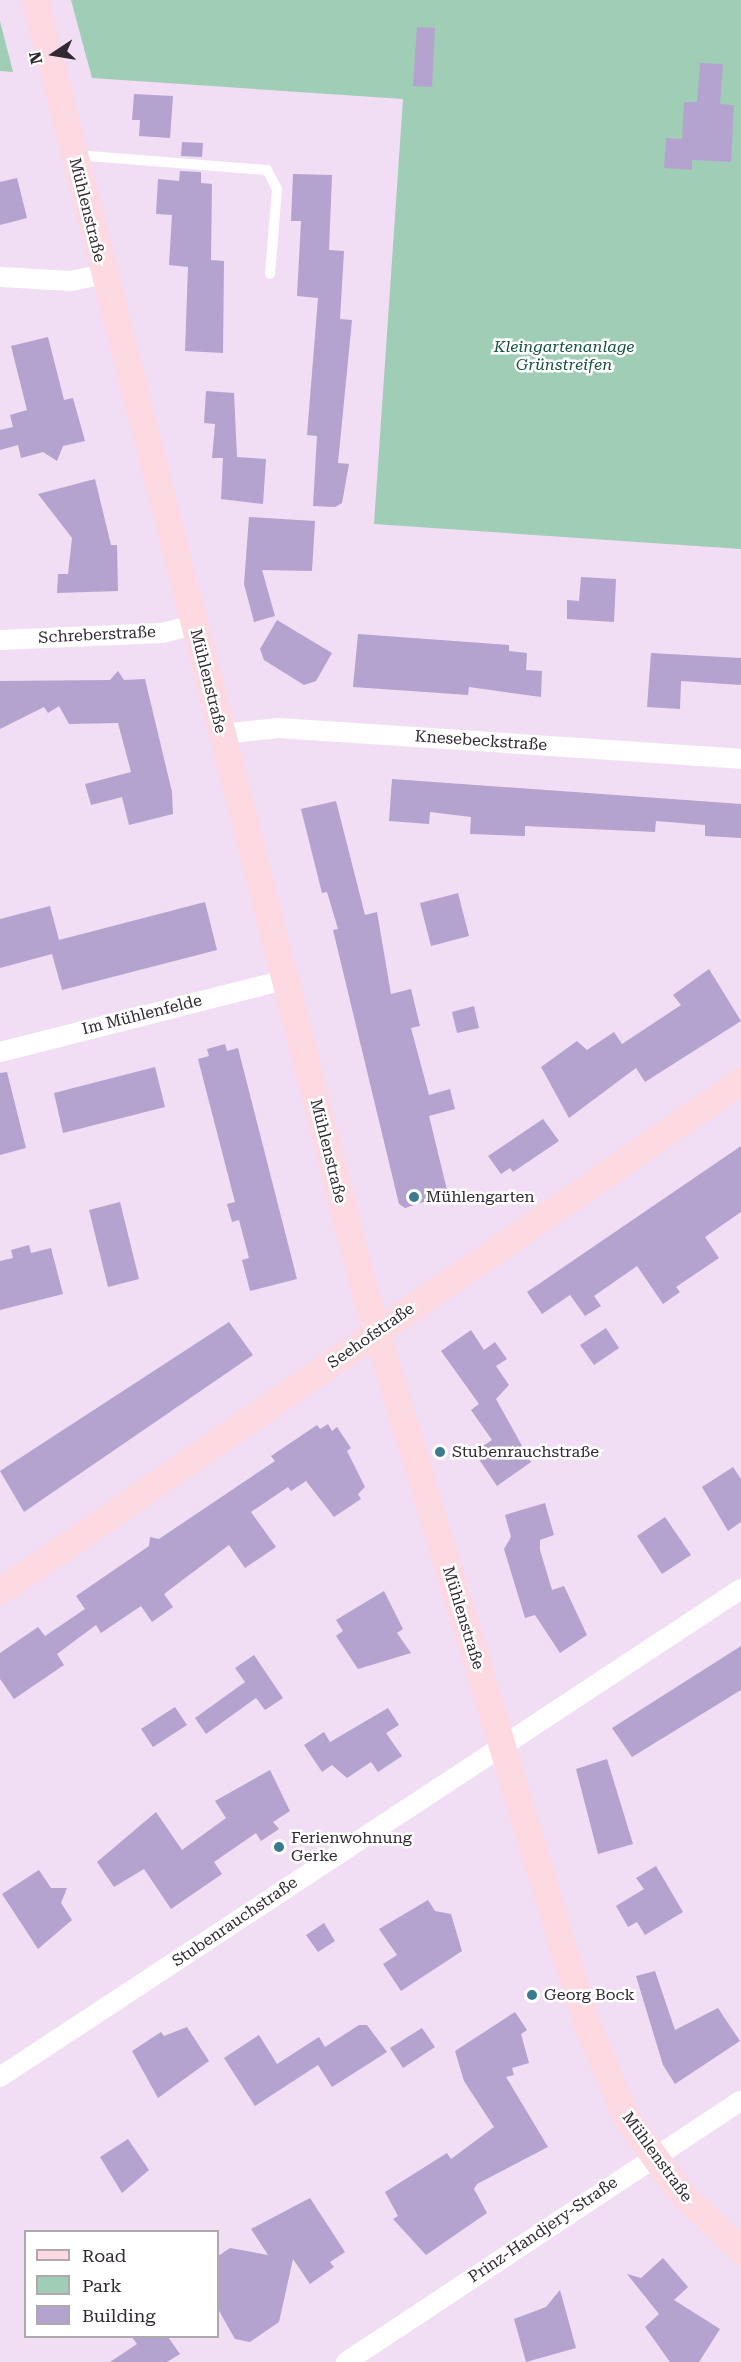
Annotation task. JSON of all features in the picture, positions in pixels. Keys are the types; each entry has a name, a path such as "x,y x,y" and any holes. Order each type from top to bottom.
{"street":[{"name":"Mühlenstraße","path":"35,0 103,274 376,1332 585,2020 627,2119 681,2193 741,2251"},
{"path":"0,277 71,281 103,274"},
{"name":"Schreberstraße","path":"0,640 162,633 193,625"},
{"name":"Knesebeckstraße","path":"221,734 279,728 741,759"},
{"name":"Im Mühlenfelde","path":"0,1052 284,980"},
{"name":"Seehofstraße","path":"0,1591 741,1081"},
{"name":"Stubenrauchstraße","path":"0,2077 741,1589"},
{"name":"Prinz-Handjery-Straße","path":"346,2362 741,2101"}],"lane":[{"path":"73,155 267,170 277,189 270,274"}],"green space":[{"name":"Kleingartenanlage Grünstreifen","path":"71,0 741,0 741,549 374,524 403,99 92,78"},
{"path":"0,21 13,72 0,71"}],"building":[{"path":"417,27 435,28 432,87 413,86"},
{"path":"700,63 723,64 720,104 734,105 731,162 692,160 692,170 664,168 666,138 682,139 684,102 697,102"},
{"path":"134,94 173,96 170,138 139,136 140,120 132,120"},
{"path":"182,142 203,143 202,157 181,156"},
{"path":"180,171 201,172 201,183 212,184 211,260 224,261 223,353 185,351 188,267 169,265 172,215 156,214 158,179 179,181"},
{"path":"293,174 332,175 329,250 344,251 340,319 352,320 338,463 349,464 342,503 335,507 313,506 317,436 307,435 318,298 297,296 301,221 291,221"},
{"path":"17,178 27,218 0,225 0,182"},
{"path":"48,337 64,400 73,398 85,441 63,446 57,461 43,452 21,458 18,445 0,450 0,430 13,427 10,415 27,410 11,346"},
{"path":"206,391 234,393 237,457 266,459 263,504 221,499 223,458 212,458 215,424 204,423"},
{"path":"95,479 111,545 117,545 118,591 57,593 58,574 68,574 72,538 38,494"},
{"path":"249,517 315,521 312,571 262,570 275,616 254,622 244,584"},
{"path":"581,577 616,579 614,622 567,619 567,600 579,601"},
{"path":"277,620 332,653 316,681 304,685 264,660 260,649"},
{"path":"358,634 509,645 509,651 527,653 526,670 542,671 541,697 469,687 468,695 353,687"},
{"path":"651,653 741,658 741,685 681,681 680,709 647,707"},
{"path":"118,671 124,680 145,679 172,792 173,814 129,825 122,797 91,805 85,784 131,772 118,723 69,724 59,706 48,713 44,707 0,729 0,681 110,680"},
{"path":"392,779 741,804 741,838 705,836 705,825 656,821 655,832 525,826 525,836 470,834 471,817 430,812 429,824 389,821"},
{"path":"336,801 365,915 377,912 391,994 411,989 420,1026 411,1028 429,1095 450,1089 455,1109 429,1116 448,1194 405,1208 399,1204 333,930 338,929 327,892 322,893 301,809"},
{"path":"458,893 469,936 431,946 420,903"},
{"path":"205,902 217,950 62,990 52,954 0,968 0,919 50,906 59,940"},
{"path":"709,969 741,1021 645,1082 636,1068 569,1118 541,1067 577,1041 587,1050 614,1032 622,1044 681,1005 673,995"},
{"path":"474,1006 479,1028 457,1033 452,1012"},
{"path":"225,1044 227,1051 238,1048 297,1279 250,1291 242,1260 249,1258 239,1220 232,1222 227,1204 235,1202 198,1059 209,1056 207,1049"},
{"path":"155,1067 165,1107 63,1133 54,1093"},
{"path":"7,1072 26,1148 0,1155 0,1073"},
{"path":"543,1119 559,1141 513,1172 510,1168 501,1174 488,1156"},
{"path":"741,1146 741,1212 705,1237 719,1258 676,1287 680,1292 663,1304 637,1266 594,1296 601,1306 585,1316 570,1295 542,1314 527,1292"},
{"path":"120,1202 139,1279 108,1287 89,1210"},
{"path":"29,1245 31,1253 51,1248 63,1294 0,1310 0,1261 13,1258 11,1250"},
{"path":"229,1322 253,1355 24,1512 0,1471"},
{"path":"606,1328 619,1348 594,1365 580,1345"},
{"path":"471,1330 484,1350 495,1342 507,1359 496,1366 509,1385 496,1399 531,1462 497,1486 474,1452 492,1440 471,1410 479,1404 441,1351"},
{"path":"328,1424 332,1431 337,1427 351,1448 347,1451 365,1487 358,1494 361,1499 334,1517 306,1481 291,1491 288,1487 251,1512 276,1547 245,1568 229,1545 164,1594 173,1607 152,1622 141,1606 101,1633 96,1625 57,1654 64,1665 14,1699 0,1679 0,1653 38,1627 45,1636 85,1609 76,1596 149,1546 150,1537 159,1539 275,1461 271,1456 317,1425 320,1429"},
{"path":"733,1467 741,1479 741,1522 728,1531 702,1487"},
{"path":"545,1503 554,1535 540,1540 540,1550 552,1590 564,1586 587,1635 560,1653 535,1615 525,1618 504,1549 511,1537 505,1515"},
{"path":"665,1517 691,1555 662,1574 637,1536"},
{"path":"384,1591 403,1629 397,1633 411,1653 358,1669 336,1636 343,1631 336,1620"},
{"path":"741,1646 741,1690 632,1757 612,1728"},
{"path":"254,1655 283,1698 265,1710 256,1698 206,1734 195,1718 245,1682 235,1668"},
{"path":"175,1707 187,1725 153,1747 141,1729"},
{"path":"388,1708 399,1725 386,1733 402,1756 378,1772 371,1762 347,1778 332,1765 322,1772 304,1745 324,1732 330,1742"},
{"path":"607,1759 633,1844 598,1854 576,1769"},
{"path":"270,1770 290,1811 273,1822 279,1829 261,1841 256,1833 214,1862 222,1874 171,1909 144,1869 114,1887 97,1862 156,1812 182,1850 226,1818 215,1801"},
{"path":"656,1866 683,1912 645,1935 637,1922 628,1927 616,1906 644,1889 636,1878"},
{"path":"39,1870 51,1888 67,1888 61,1903 72,1920 38,1949 2,1894"},
{"path":"428,1900 435,1911 451,1914 462,1951 401,1991 383,1964 397,1955 379,1929"},
{"path":"324,1923 335,1941 318,1952 306,1935"},
{"path":"655,1971 675,2030 718,2008 740,2041 675,2084 663,2065 636,1976"},
{"path":"515,2012 527,2030 521,2034 529,2063 512,2068 514,2075 506,2077 548,2147 477,2184 474,2189 487,2213 426,2255 393,2219 398,2216 385,2192 447,2153 451,2159 494,2127 464,2081 455,2051"},
{"path":"359,2025 367,2025 387,2052 332,2087 318,2065 255,2106 224,2058 259,2035 277,2064 319,2037 325,2047"},
{"path":"187,2027 209,2061 158,2098 132,2051 161,2032 164,2036"},
{"path":"422,2028 435,2047 403,2068 390,2048"},
{"path":"128,2139 149,2170 122,2193 100,2157"},
{"path":"310,2198 345,2252 330,2262 334,2267 310,2284 293,2259 279,2322 250,2342 235,2339 219,2311 219,2255 230,2248 268,2255 251,2229"},
{"path":"663,2258 688,2287 674,2300 720,2329 699,2362 670,2362 645,2327 659,2314 627,2274 641,2278"},
{"path":"560,2290 576,2348 526,2362 514,2319 546,2307"},
{"path":"133,2338 169,2338 180,2354 167,2362 110,2362 137,2344"}],"place":[{"name":"Mühlengarten","path":"414,1197"},
{"name":"Stubenrauchstraße","path":"440,1452"},
{"name":"Ferienwohnung Gerke","path":"279,1847"},
{"name":"Georg Bock","path":"532,1995"}]}
